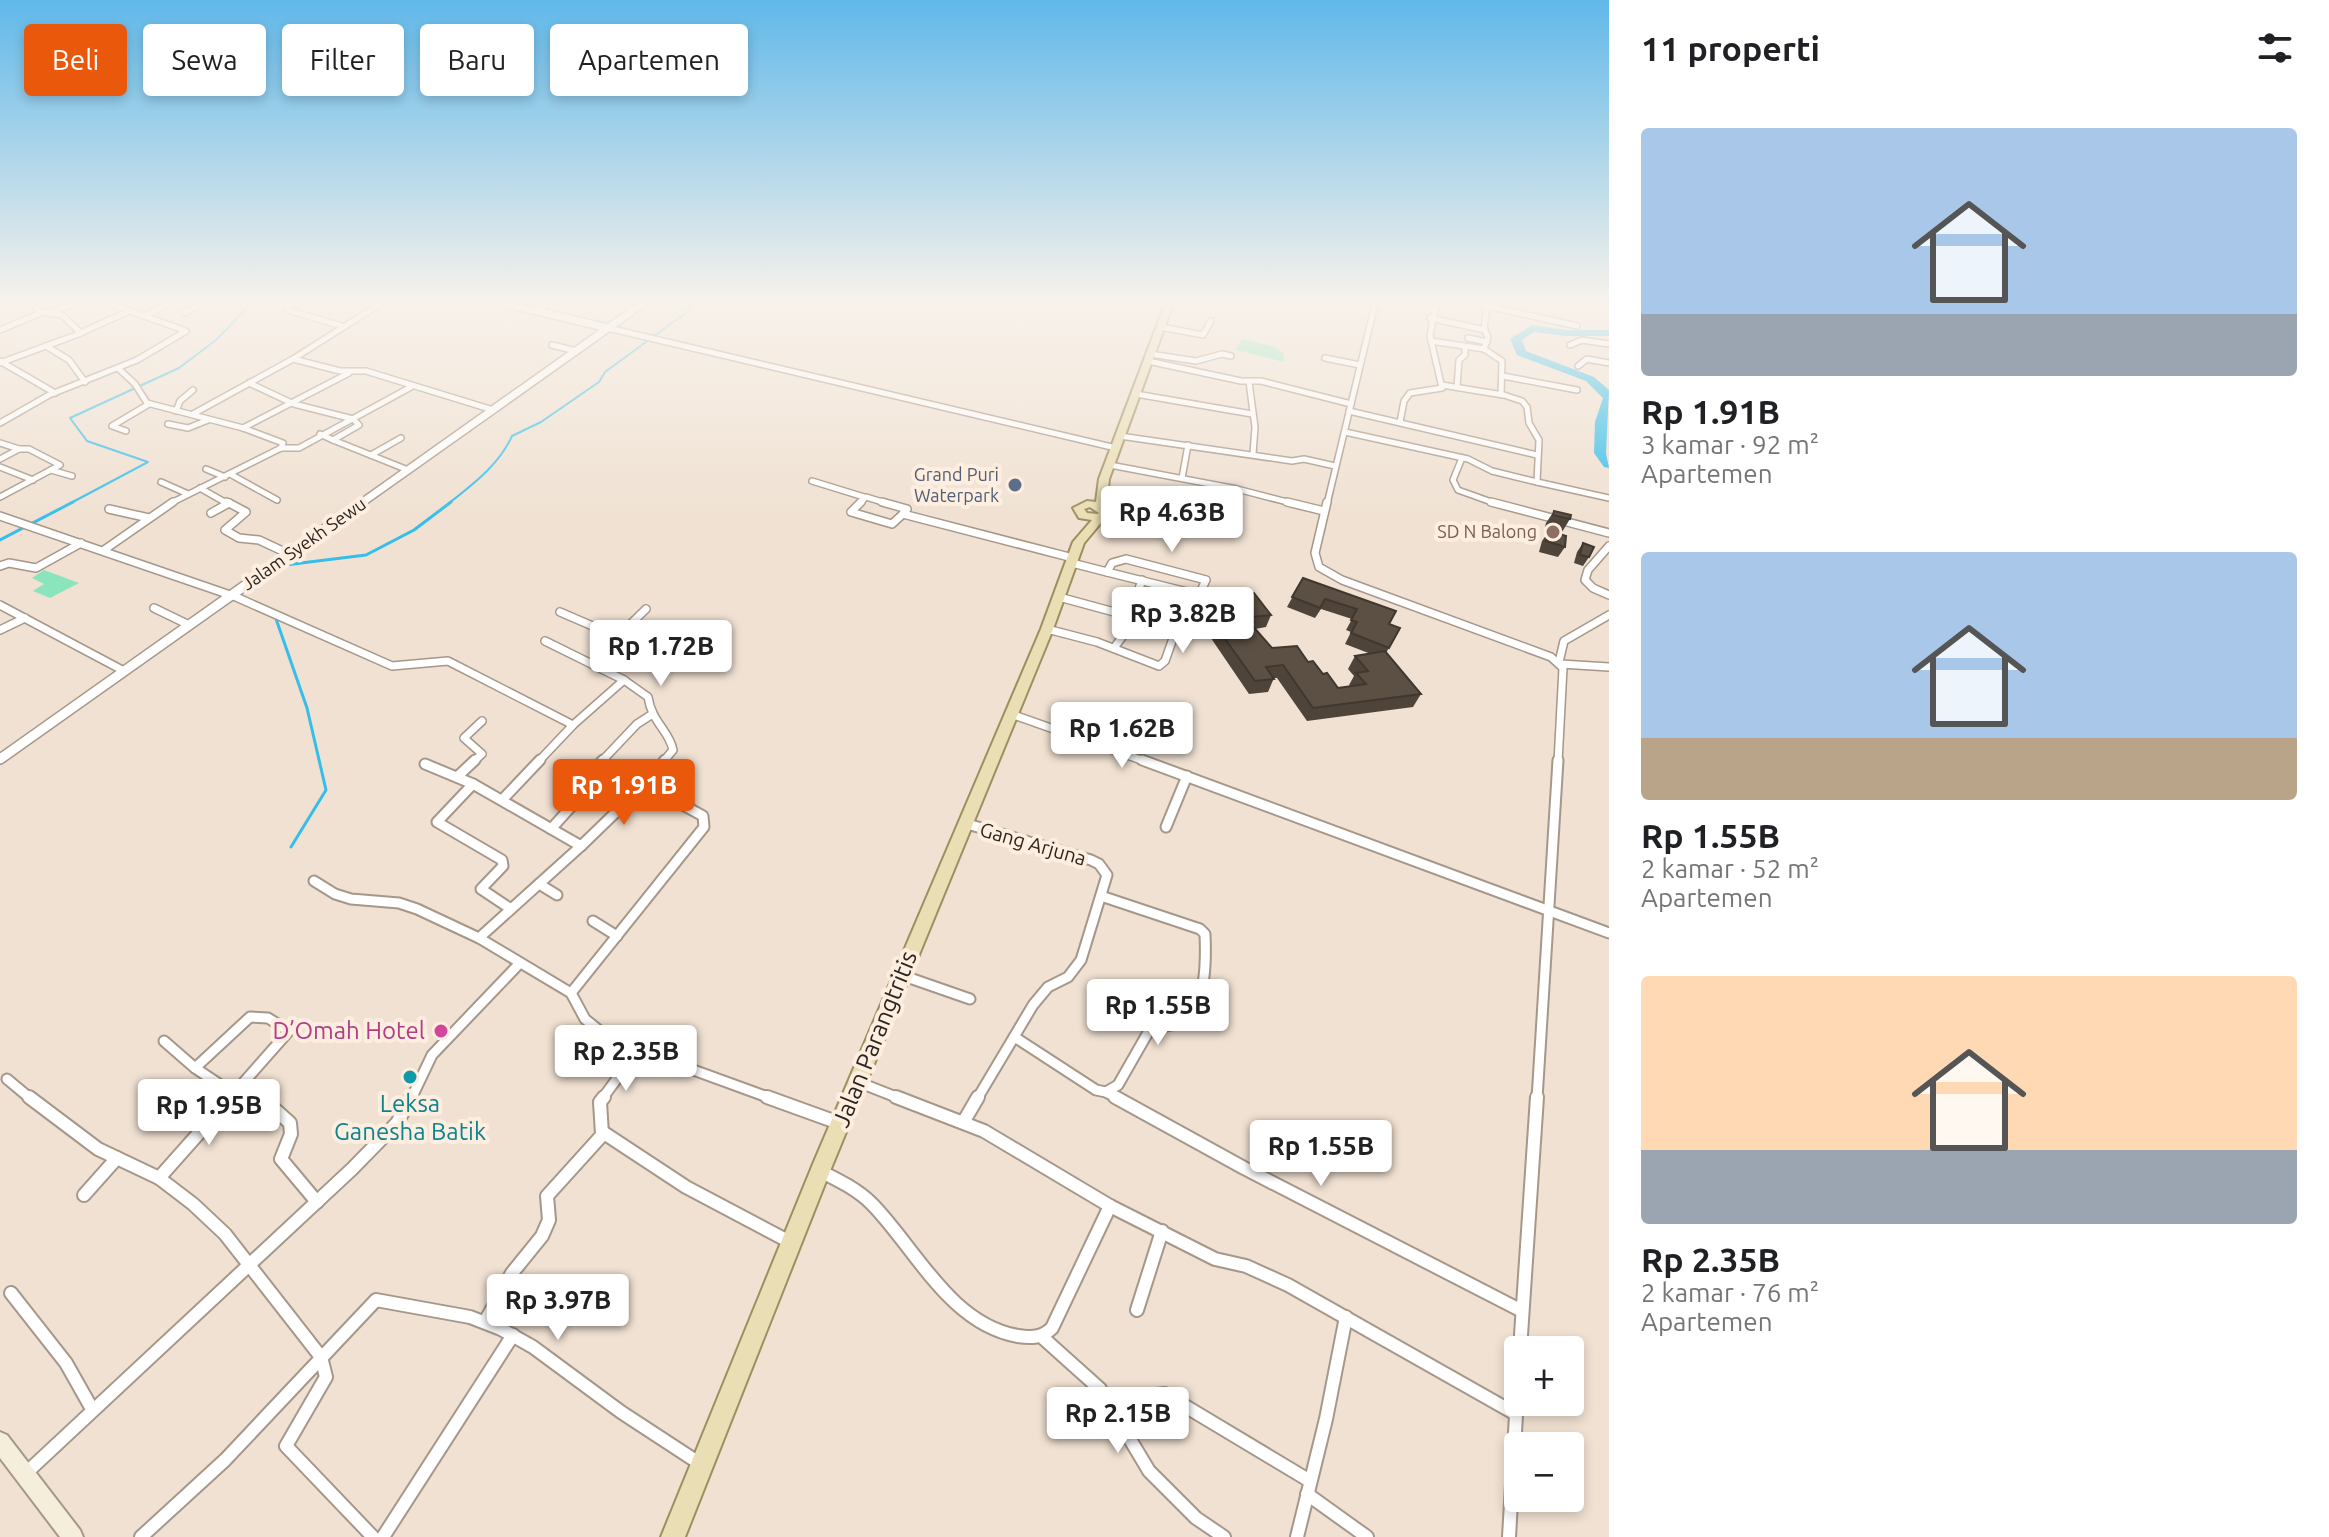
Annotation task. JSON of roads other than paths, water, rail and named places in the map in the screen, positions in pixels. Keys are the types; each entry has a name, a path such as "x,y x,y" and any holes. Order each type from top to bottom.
{"main road":[{"path":"1104,479 1100,512 1087,517 1081,508 1104,479 1143,376"},
{"name":"Jalan Parangtritis","path":"1075,554 1081,508"},
{"name":"Jalan Parangtritis","path":"673,1537 820,1171 1047,629 1075,554 1100,512"},
{"path":"0,1442 73,1537"}],"street":[{"path":"25,376 55,393"},
{"path":"80,376 85,382"},
{"path":"0,423 55,393 101,376"},
{"path":"126,376 149,404 243,428 283,443 281,448"},
{"path":"192,415 262,376"},
{"path":"243,428 343,376"},
{"path":"373,376 493,410"},
{"name":"Jalam Syekh Sewu","path":"0,759 541,376"},
{"path":"803,376 1116,448"},
{"path":"1219,376 1249,382 1261,381 1400,422 1537,455"},
{"path":"1358,376 1315,553 1319,567 1329,575 1560,663 1609,667"},
{"path":"1436,376 1442,385 1503,395 1526,405 1529,423 1538,436 1537,482"},
{"path":"1457,387 1458,376"},
{"path":"1503,395 1500,393 1503,376 1577,390"},
{"path":"1249,382 1252,414 1257,429 1253,454"},
{"path":"249,383 294,404 353,419 359,426 333,440"},
{"path":"1400,422 1408,394 1441,389 1442,385"},
{"path":"104,550 188,494 281,448 296,449 411,387"},
{"path":"176,411 180,401 193,390"},
{"path":"1136,394 1252,414"},
{"path":"126,431 112,426 149,404"},
{"path":"168,424 188,428 209,419"},
{"path":"1345,432 1462,458 1499,473 1609,498"},
{"path":"320,434 408,470"},
{"path":"1120,436 1335,466"},
{"path":"371,455 401,438"},
{"path":"0,443 29,449 60,464 0,497"},
{"path":"1182,478 1188,445"},
{"path":"1483,465 1488,445"},
{"path":"0,459 19,449"},
{"path":"1462,458 1453,480 1458,490 1501,505 1609,533"},
{"path":"1110,465 1182,478 1324,511"},
{"path":"0,467 33,480"},
{"path":"206,469 277,500"},
{"path":"51,470 72,476"},
{"path":"812,481 907,509 892,524 852,513 864,497"},
{"path":"161,482 188,494"},
{"path":"200,488 246,512 225,530 239,538 259,540 289,554"},
{"path":"211,513 229,503"},
{"path":"109,509 149,518"},
{"path":"903,514 1075,554 1107,572 1199,595 1206,580 1126,559 1112,563 1107,572"},
{"path":"0,516 233,596 392,666 448,661 573,725"},
{"path":"0,566 9,563 36,568 81,543"},
{"path":"1609,546 1588,570 1585,580 1593,588 1609,595"},
{"path":"1114,648 1122,637 1142,580"},
{"path":"1137,596 1199,614"},
{"path":"1059,597 1186,630"},
{"path":"0,605 124,671"},
{"path":"154,608 189,625"},
{"path":"591,663 646,609"},
{"path":"560,612 618,637"},
{"path":"1521,1336 1550,911 1560,663 1564,641 1609,615"},
{"path":"0,630 25,618"},
{"path":"1047,629 1114,648 1159,666 1165,661 1177,627"},
{"path":"479,938 645,784 673,750 651,715 648,697 624,680 545,641"},
{"path":"502,800 573,725 624,680"},
{"path":"1011,714 1255,800 1609,933"},
{"path":"551,829 579,798 576,788 637,724 651,715"},
{"path":"457,777 482,754 464,738 482,721"},
{"path":"425,764 473,784 581,846"},
{"path":"1166,827 1187,776"},
{"path":"473,784 437,822 502,860 503,866 481,889 511,909"},
{"path":"571,993 704,827 706,821 703,816 645,784"},
{"name":"Gang Arjuna","path":"964,823 1099,864 1107,875 1081,960 1068,977 1048,987 1033,1005 964,1121"},
{"path":"314,881 343,897 399,903 417,909 479,938 571,993 585,1019 611,1040 840,1124"},
{"path":"539,884 557,895"},
{"path":"1101,896 1200,929 1206,939 1199,993 1191,1013 1179,1022 1150,1029 1118,1085 1106,1092"},
{"path":"593,921 617,936"},
{"path":"25,1474 92,1409 252,1266 397,1123 411,1104 427,1061 519,964"},
{"path":"901,975 970,999"},
{"path":"159,1178 288,1034 287,1029 260,1015 250,1017 195,1068"},
{"path":"1016,1038 1096,1090 1106,1092 1244,1168 1522,1311"},
{"path":"164,1041 195,1068 234,1094"},
{"path":"485,1322 512,1273 542,1236 549,1220 547,1196 602,1134 600,1102 638,1050"},
{"path":"7,1079 59,1122 117,1158 159,1178 225,1234 252,1266 321,1357 326,1377 286,1446 373,1537"},
{"path":"857,1082 964,1121 1110,1206 1215,1259 1264,1273 1504,1407"},
{"path":"243,1085 267,1101 290,1123 291,1134 281,1159 317,1202"},
{"path":"602,1134 608,1134 686,1187 791,1243"},
{"path":"84,1195 117,1158"},
{"path":"820,1171 869,1200 941,1288 985,1326 1003,1336 1042,1337 1100,1389 1149,1471 1196,1518 1224,1537"},
{"path":"1042,1337 1052,1328 1110,1206"},
{"path":"1137,1310 1162,1231"},
{"path":"11,1293 66,1363 92,1409"},
{"path":"141,1537 225,1460 376,1300 396,1307 444,1310 485,1322 513,1335 702,1466"},
{"path":"1297,1537 1346,1317"},
{"path":"383,1537 513,1335"},
{"path":"1112,1409 1146,1396 1165,1394 1309,1488 1367,1537"},
{"path":"1509,1537 1516,1416"}],"waterway":[{"path":"69,504 148,462 87,441 70,418 162,376"},
{"path":"448,504 493,465 512,436 541,422 599,382 603,376"},
{"path":"1581,376 1590,379 1609,397"},
{"path":"1609,399 1601,422 1600,453 1609,464"},
{"path":"0,540 73,502"},
{"path":"277,566 366,555 414,530 451,502"},
{"path":"275,616 307,708 326,790 291,847"}],"place":[{"name":"Grand Puri Waterpark","path":"1015,485"},
{"name":"SD N Balong","path":"1553,532"},
{"name":"D’Omah Hotel","path":"441,1031"},
{"name":"Leksa Ganesha Batik","path":"410,1077"}]}
